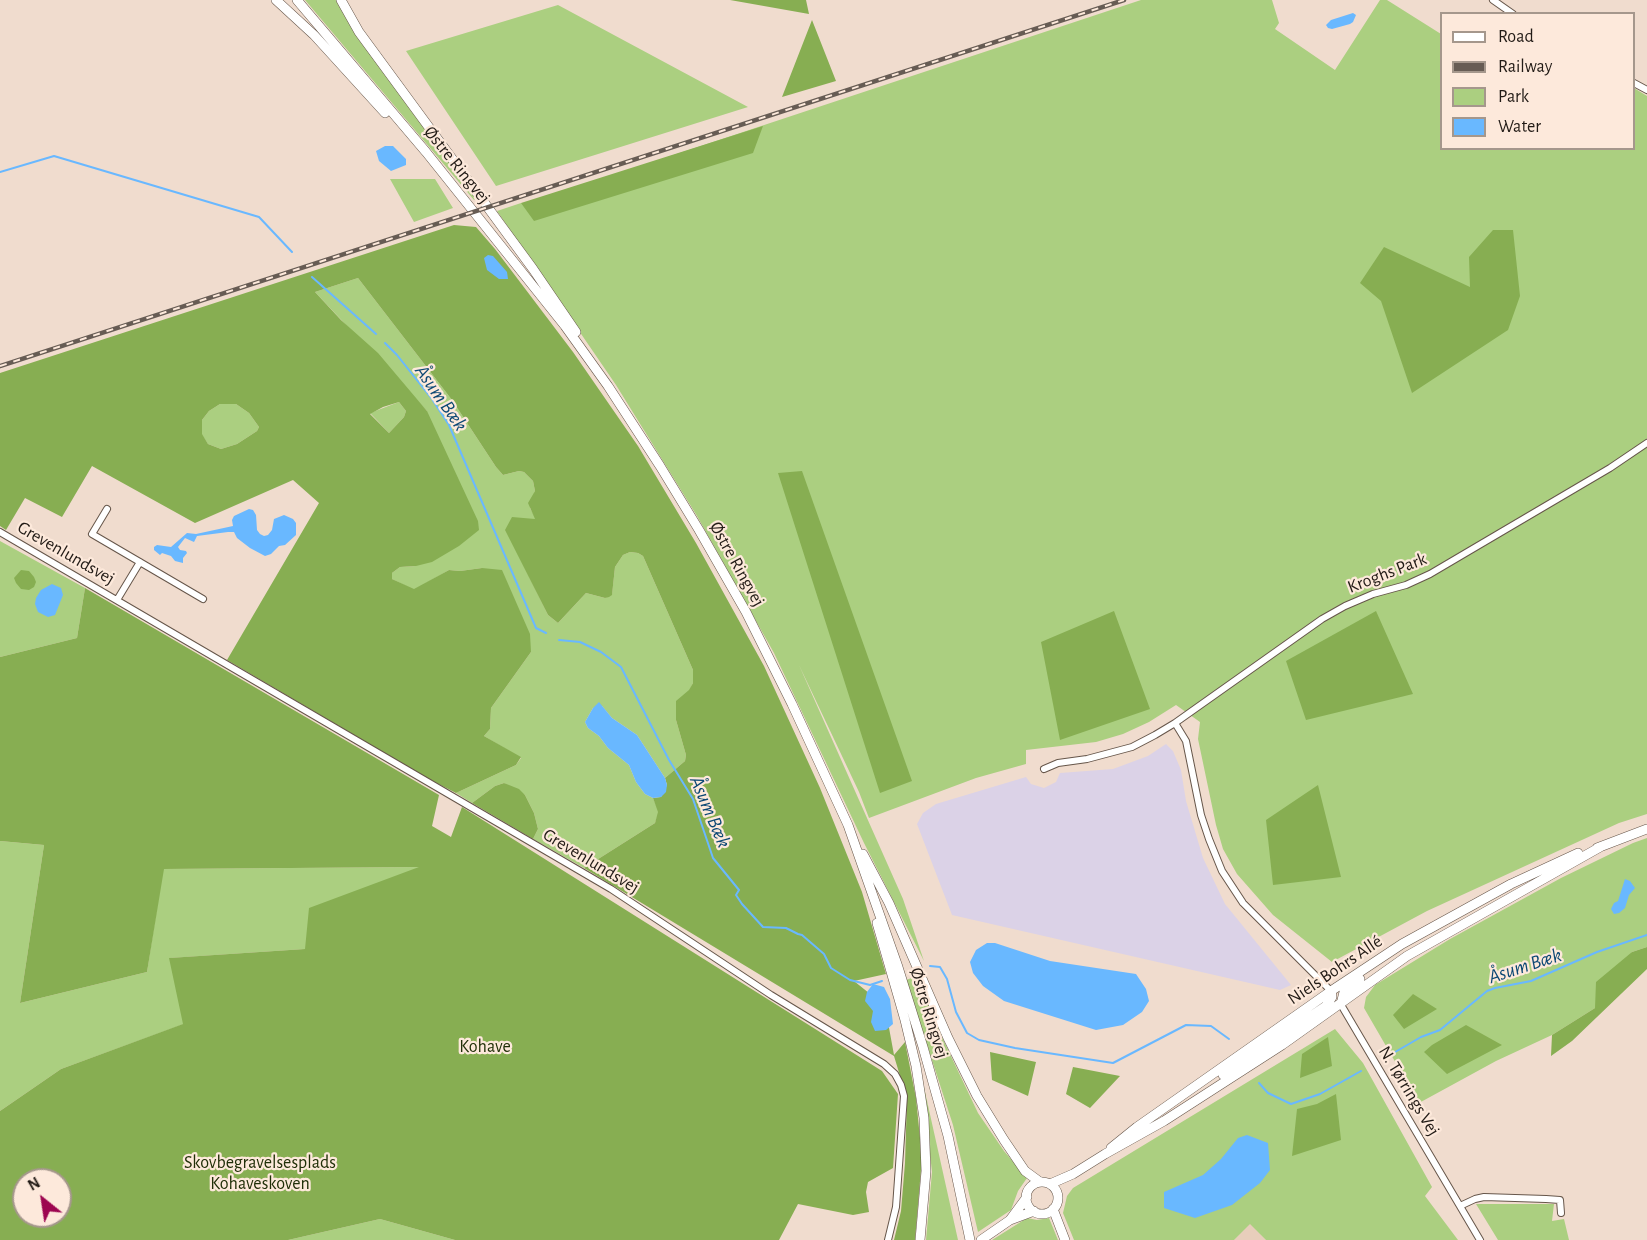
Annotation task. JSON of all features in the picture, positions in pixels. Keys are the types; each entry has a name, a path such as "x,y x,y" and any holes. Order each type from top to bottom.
{"main road":[{"path":"276,0 315,35 388,117 426,152"},
{"name":"Østre Ringvej","path":"297,0 426,152 565,326 608,386 699,530 746,612 848,825 898,967 923,1047 948,1136 970,1240"},
{"path":"341,0 359,32 533,269 575,330 608,386"},
{"path":"848,825 889,903 948,1038 977,1096 1025,1171 1040,1182 1050,1184 1058,1195 1057,1204 1053,1209 1043,1213 1034,1210 1029,1205 1027,1197"},
{"name":"Niels Bohrs Allé","path":"1105,1154 1137,1127 1402,944 1483,899 1556,863 1647,829"},
{"name":"Niels Bohrs Allé","path":"1050,1184 1073,1174 1105,1154 1141,1136 1341,1004 1407,956 1602,846"},
{"path":"872,894 877,922 916,1066 924,1118 927,1171 920,1240"},
{"path":"1341,1004 1341,996 1348,987 1423,938 1476,907 1483,899"},
{"path":"1141,1136 1171,1112 1326,1006 1332,997 1331,991"},
{"name":"Niels Bohrs Allé","path":"1058,1195 1073,1174"},
{"path":"1007,1222 1027,1197 1031,1187 1040,1182"},
{"path":"1053,1209 1065,1240"},
{"path":"981,1240 1007,1222 1034,1210"}],"street":[{"path":"1493,0 1510,12"},
{"name":"Kroghs Park","path":"1044,769 1058,763 1087,759 1132,747 1175,723 1322,619 1373,594 1406,585 1430,574 1610,468 1647,442"},
{"name":"Grevenlundsvej","path":"107,508 92,534 203,599"},
{"name":"Grevenlundsvej","path":"0,532 612,889 771,995 884,1064 895,1074 904,1096 896,1207 888,1240"},
{"name":"Grevenlundsvej","path":"117,600 140,562"},
{"path":"1175,723 1185,741 1202,815 1222,871 1243,903 1331,991"},
{"name":"N. Tørrings Vej","path":"1331,991 1341,1004 1480,1240"},
{"path":"1460,1206 1484,1197 1546,1199 1560,1200 1562,1213"}],"shaded area":[{"path":"1166,744 1173,751 1181,770 1186,801 1203,858 1225,904 1291,985 1280,990 952,915 917,824 923,813 936,804 1026,777 1031,784 1044,788 1056,782 1060,773 1113,769 1148,756"},
{"path":"1250,1223 1266,1240 1234,1240"}],"green space":[{"path":"305,0 337,0 477,198 474,200"},
{"path":"730,0 806,0 809,14"},
{"path":"1141,0 1272,0 1279,23 1275,29 1335,70 1380,0 1387,0 1440,33 1440,150 1635,150 1635,89 1647,96 1647,814 1619,823 1427,911 1332,962 1273,915 1237,874 1223,849 1216,825 1198,739 1200,722 1176,705 1149,722 1123,734 1096,742 1026,750 1026,764 976,778 869,818 799,665 903,899 924,961 864,843 774,653 697,516 616,385 497,211 521,203 526,204"},
{"path":"558,5 748,107 496,186 406,51"},
{"path":"812,20 836,81 782,97"},
{"path":"763,126 753,153 534,221 521,203"},
{"path":"390,179 435,179 453,208 414,222"},
{"path":"454,225 476,227 573,352 638,446 696,543 764,666 820,788 862,892 886,974 854,981 885,1006 894,1055 905,1042 916,1098 922,1158 915,1240 894,1240 901,1211 907,1099 894,1056 584,868 655,823 658,812 653,798 661,797 667,785 665,778 685,761 686,755 676,720 676,701 689,690 693,683 693,670 643,556 630,552 623,555 615,567 612,595 609,597 586,593 558,623 548,615 505,530 512,517 535,519 528,503 535,491 533,481 524,472 503,475 496,467 452,400 358,278 315,292 341,320 378,353 427,411 478,521 479,530 459,546 432,562 400,567 392,573 392,579 414,589 449,570 482,568 502,570 530,634 531,652 491,708 490,729 484,736 521,757 516,765 456,793 227,660 319,503 293,480 195,523 92,466 62,517 25,498 6,530 0,526 0,373","holes":["399,402 406,411 404,417 389,433 370,414","220,404 236,404 249,413 259,427 257,431 237,444 221,449 208,444 202,434 202,420 209,411"]},
{"path":"1493,230 1513,230 1520,296 1508,330 1412,393 1381,301 1360,283 1384,247 1470,287 1469,257"},
{"path":"358,278 452,400 496,467 503,475 524,472 533,481 535,491 530,508 536,519 506,530 548,615 558,623 586,593 605,598 612,594 615,567 623,555 630,552 638,553 643,556 693,670 693,683 676,720 686,755 685,761 665,778 637,735 612,718 602,706 593,708 585,722 608,748 629,765 636,782 645,794 653,798 659,812 655,823 584,868 533,839 538,829 534,813 525,795 504,783 495,786 472,803 456,793 516,765 521,758 484,736 490,729 491,708 531,652 482,568 449,570 414,590 392,579 392,573 400,567 416,566 427,411 315,292"},
{"path":"399,402 406,411 404,417 389,433 370,413"},
{"path":"220,404 236,404 249,413 259,427 257,431 237,444 221,449 208,444 202,435 202,420 209,411"},
{"path":"802,471 912,781 880,793 778,473"},
{"path":"0,541 85,588 77,638 0,657"},
{"path":"21,570 29,571 36,582 29,590 21,589 14,578"},
{"name":"Kohave","path":"85,588 439,795 432,826 451,837 462,807 882,1071 898,1094 893,1168 868,1182 866,1192 869,1212 853,1215 798,1204 779,1240 455,1240 380,1219 288,1240 0,1240 0,1111 61,1069 183,1024 169,958 305,949 309,908 419,867 164,869 147,972 20,1003 44,845 0,841 0,657 77,638"},
{"path":"1114,611 1150,709 1060,740 1041,642"},
{"path":"1376,611 1413,694 1306,720 1286,661"},
{"path":"504,783 519,789 525,795 534,813 538,829 533,839 472,803 495,786"},
{"path":"1318,785 1341,877 1273,885 1266,820"},
{"path":"1647,838 1647,947 1632,952 1595,1008 1552,1035 1496,1061 1419,1103 1364,1008 1366,997 1375,985 1450,939 1561,878"},
{"path":"0,841 44,845 20,1003 147,972 163,869 421,867 305,949 170,958 184,1024 61,1069 0,1111"},
{"path":"1647,947 1647,969 1572,1041 1551,1056 1552,1035 1595,1008 1596,982 1632,952"},
{"path":"917,976 939,1031 978,1113 1004,1151 1027,1178 1018,1191 1011,1210 978,1232 953,1125 906,980"},
{"path":"1413,994 1437,1009 1404,1029 1393,1015"},
{"path":"1466,1025 1502,1045 1447,1074 1424,1052"},
{"path":"1335,1029 1363,1063 1432,1187 1425,1196 1458,1240 1266,1240 1250,1224 1234,1240 1074,1240 1063,1213 1067,1196 1073,1188"},
{"path":"1328,1037 1332,1066 1300,1078 1302,1054"},
{"path":"990,1052 1036,1062 1028,1096 992,1080"},
{"path":"1073,1067 1120,1076 1090,1108 1066,1094"},
{"path":"921,1074 958,1240 926,1240 932,1172"},
{"path":"1336,1094 1341,1140 1292,1156 1297,1109 1317,1104"},
{"path":"1476,1204 1554,1204 1552,1221 1564,1219 1569,1240 1498,1240"},
{"path":"1027,1218 1037,1220 1049,1218 1058,1240 992,1240"},
{"path":"380,1219 455,1240 288,1240"}],"water":[{"path":"1353,13 1356,15 1350,24 1332,29 1326,25 1331,20"},
{"path":"385,146 393,146 406,159 406,165 391,171 379,161 376,151"},
{"path":"488,255 493,256 507,272 508,279 499,279 487,270 484,258"},
{"path":"249,509 253,510 256,515 257,530 260,534 268,535 272,530 274,519 284,515 296,523 296,535 285,545 279,546 271,554 265,556 237,538 234,532 197,536 194,542 185,538 178,547 187,553 183,558 183,563 175,561 171,556 162,553 160,555 154,550 157,545 171,547 187,533 196,534 233,526 234,516"},
{"path":"52,584 61,588 63,595 55,615 48,617 38,612 35,604 41,590"},
{"path":"599,702 612,718 637,735 665,778 666,792 661,797 653,798 645,794 636,782 629,765 588,728 585,722"},
{"path":"1625,879 1630,881 1635,888 1629,895 1625,908 1614,914 1611,909 1618,901"},
{"path":"987,943 995,943 1050,961 1136,974 1146,989 1149,1001 1142,1012 1123,1025 1096,1030 1004,1001 983,986 973,973 970,962 976,950"},
{"path":"873,984 884,987 890,999 893,1024 886,1030 875,1031 871,1022 873,1011 865,1001 867,992"},
{"path":"1247,1135 1268,1143 1270,1170 1260,1183 1232,1205 1195,1218 1164,1208 1164,1192 1203,1175 1221,1159 1238,1138"}],"waterway":[{"name":"Åsum Bæk","path":"0,172 54,156 259,217 292,252"},
{"name":"Åsum Bæk","path":"312,277 376,334"},
{"name":"Åsum Bæk","path":"385,343 432,399 449,425 536,628 546,633"},
{"name":"Åsum Bæk","path":"559,640 580,642 601,652 621,667 669,760 693,799 713,858 739,890 736,895 742,904 763,927 786,928 802,935 824,954 831,968 850,980 870,985 882,981"},
{"name":"Åsum Bæk","path":"1390,1055 1421,1037 1440,1030 1487,991 1531,981 1597,952 1647,935"},
{"name":"Åsum Bæk","path":"930,966 940,967 947,979 956,1012 967,1033 979,1040 1113,1063 1186,1025 1211,1026 1229,1039"},
{"name":"Åsum Bæk","path":"1259,1083 1268,1093 1291,1104 1320,1094 1361,1071"}],"railway":[{"path":"0,366 1124,0"}],"park label":[{"name":"Skovbegravelsesplads Kohaveskoven","path":"260,1173"}]}
